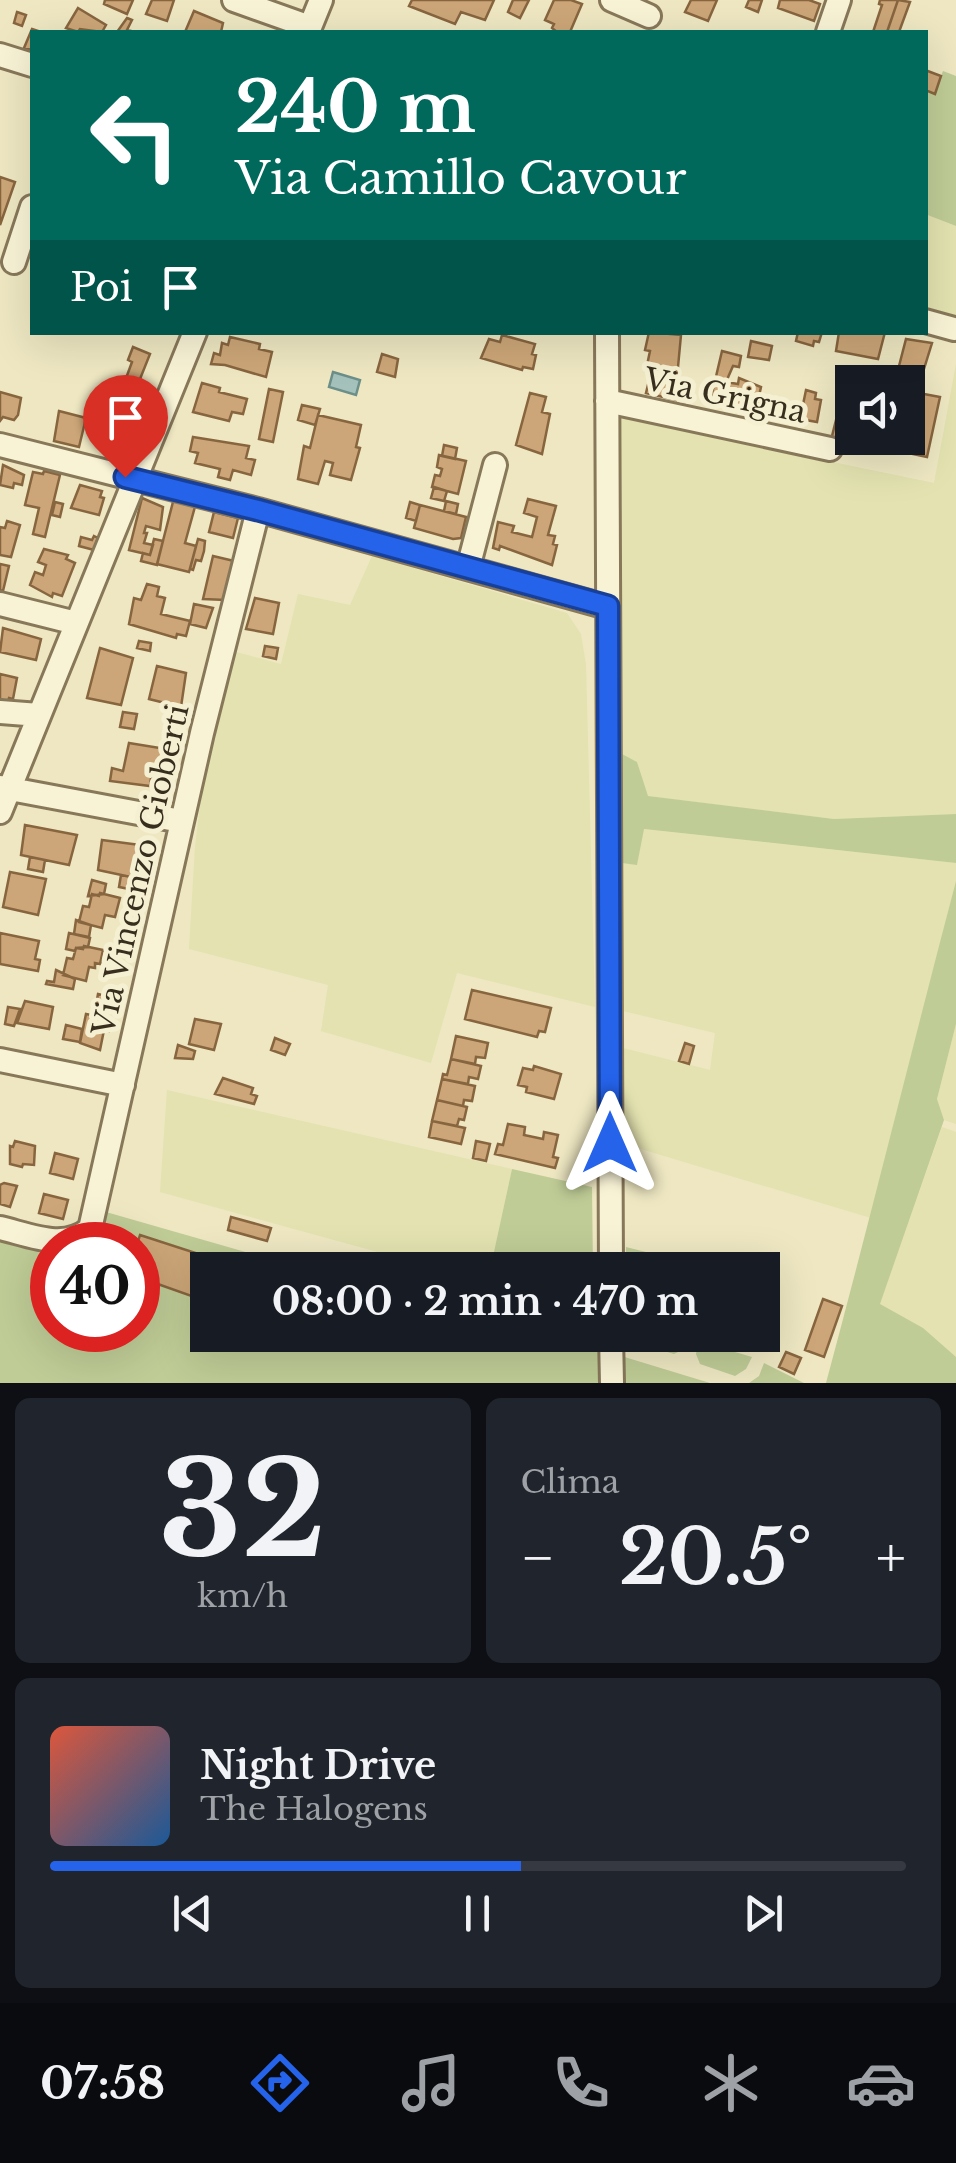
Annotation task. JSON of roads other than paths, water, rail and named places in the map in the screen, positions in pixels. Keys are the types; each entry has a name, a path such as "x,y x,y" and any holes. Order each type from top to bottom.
{"street":[{"path":"234,0 309,30 321,0"},
{"path":"612,0 649,16"},
{"path":"829,30 838,0"},
{"path":"0,55 30,65"},
{"path":"16,262 30,214"},
{"path":"928,322 954,329"},
{"path":"0,812 5,788 39,715 194,335"},
{"path":"607,335 611,1252"},
{"name":"Via Grigna","path":"607,401 830,449"},
{"path":"0,445 258,510 608,606"},
{"path":"468,568 495,466"},
{"name":"Via Vincenzo Gioberti","path":"0,1228 58,1242 78,1239 90,1229 181,821 258,510"},
{"path":"0,604 76,624"},
{"path":"0,712 39,715"},
{"path":"5,788 181,821"},
{"path":"0,1060 123,1085"},
{"path":"612,1352 612,1383"}],"water":[{"path":"333,372 360,380 356,395 329,387"}]}
